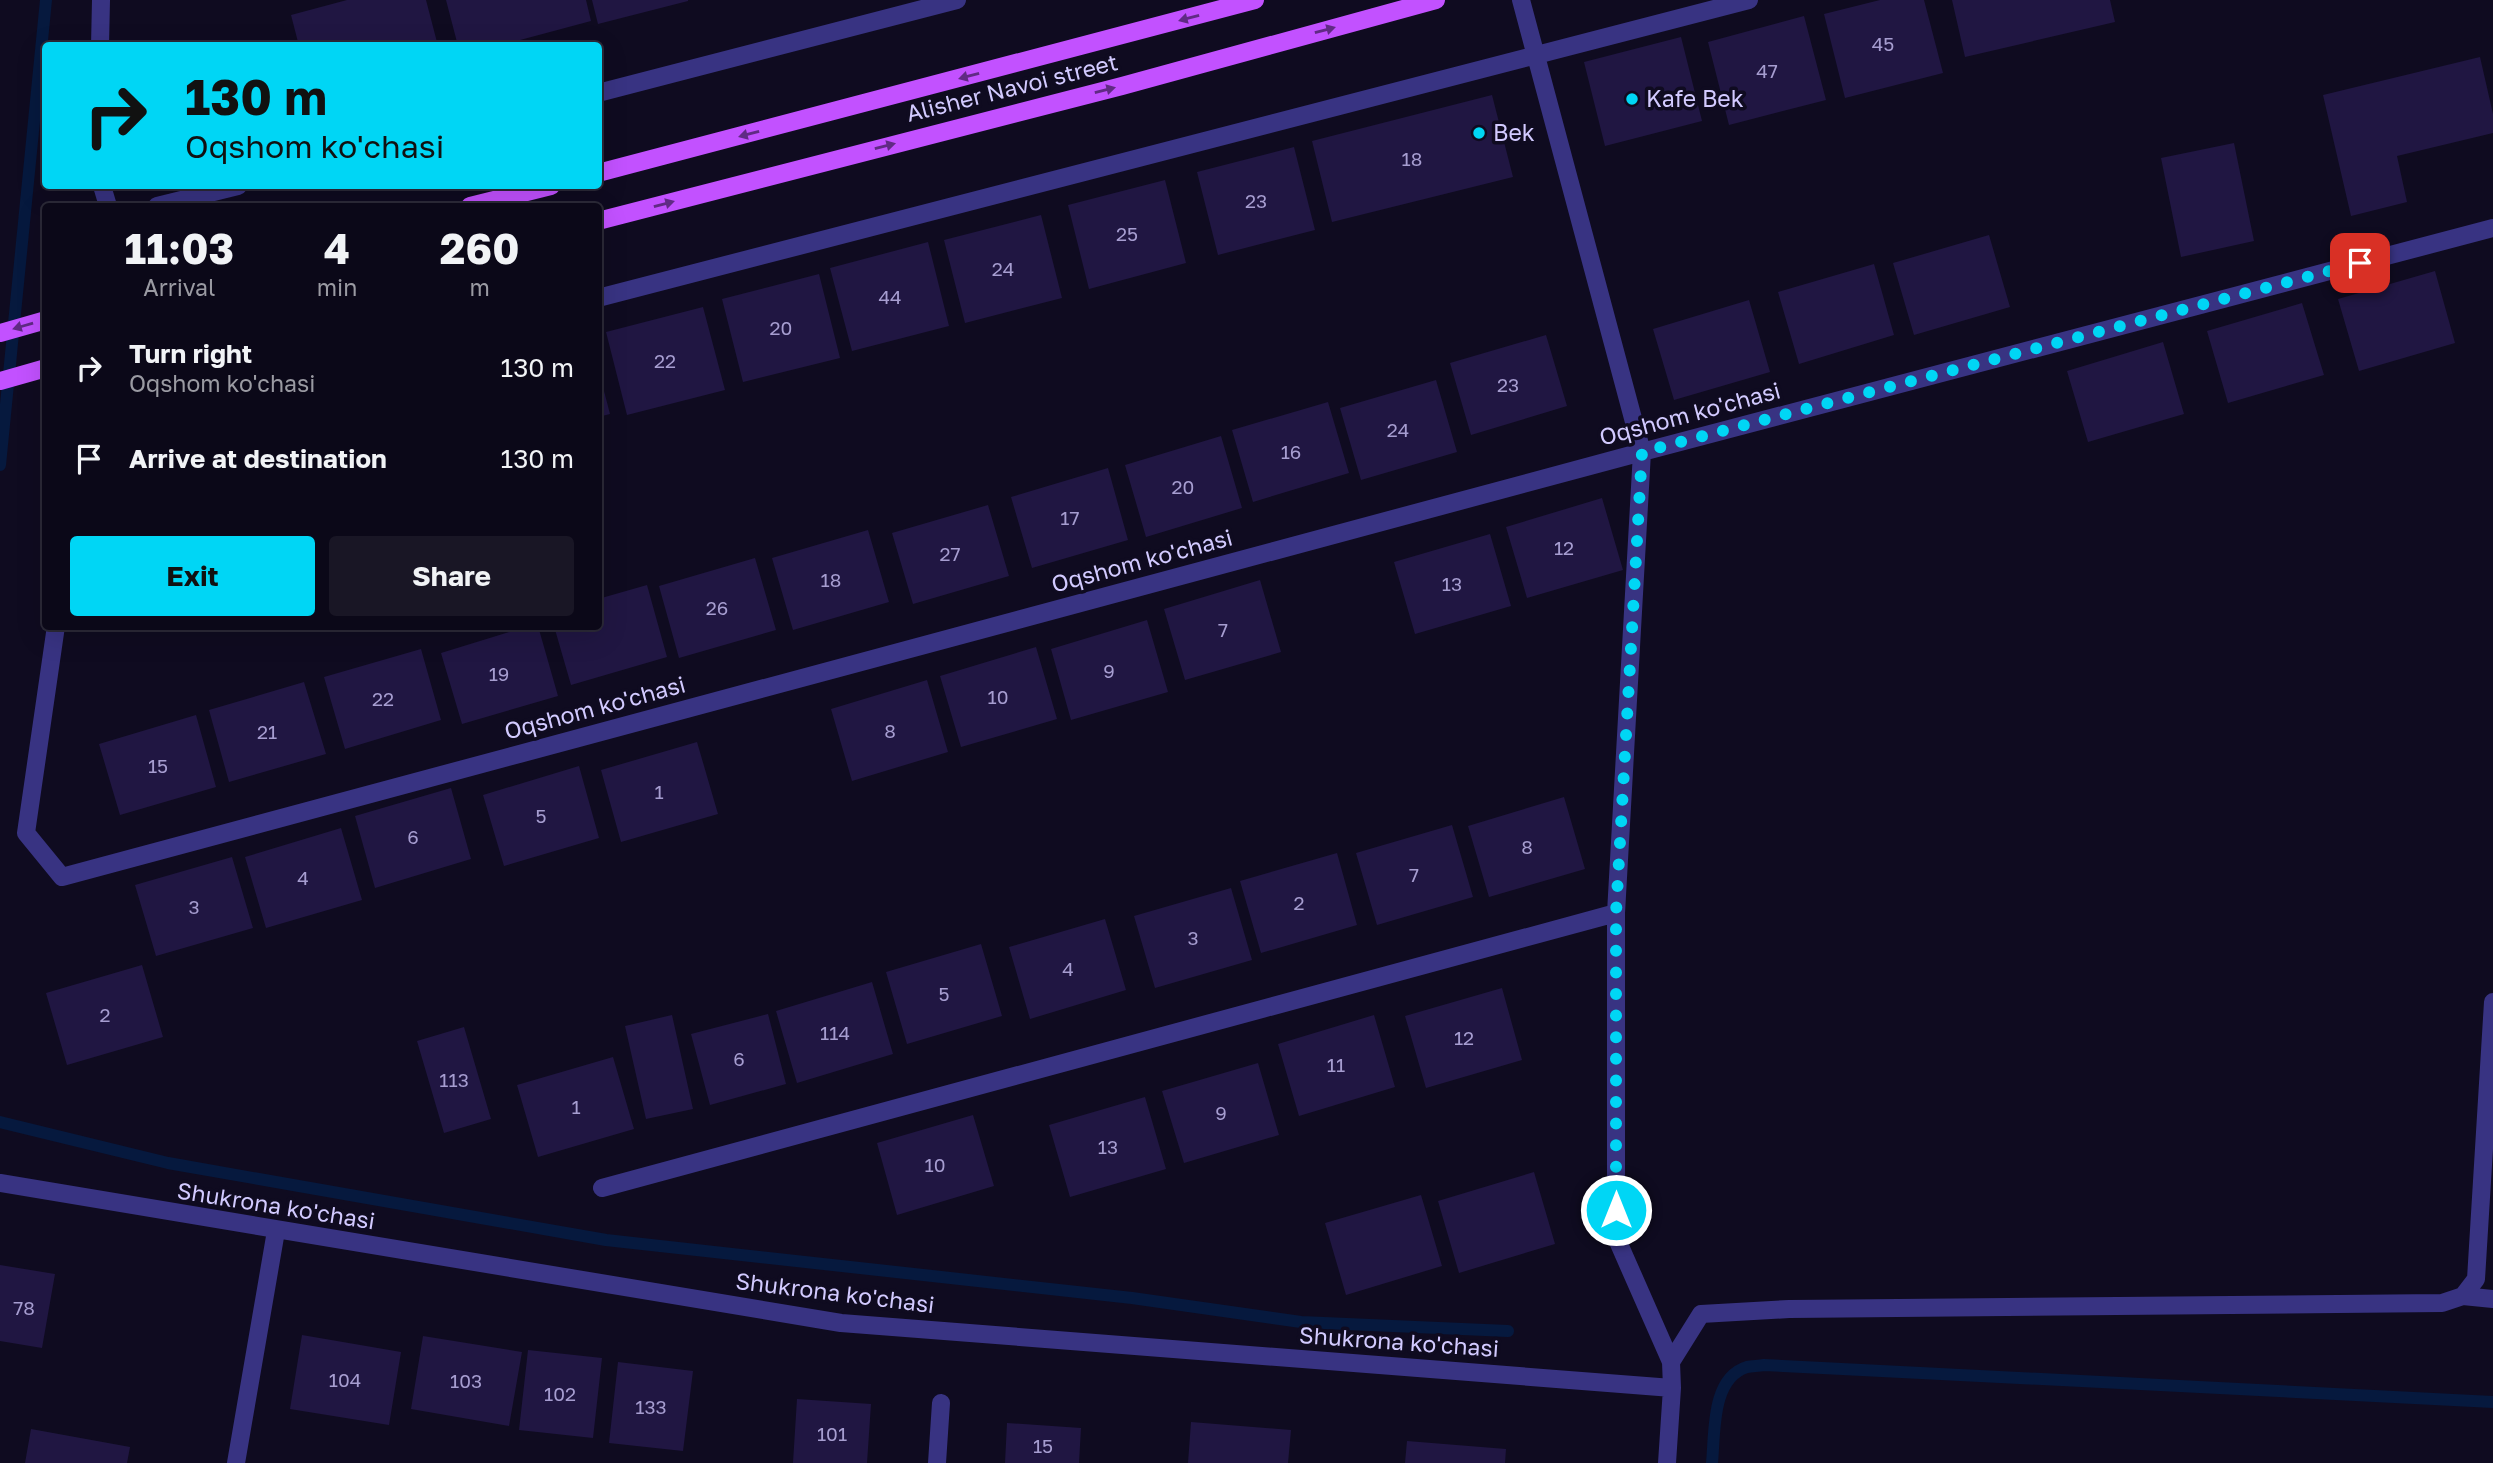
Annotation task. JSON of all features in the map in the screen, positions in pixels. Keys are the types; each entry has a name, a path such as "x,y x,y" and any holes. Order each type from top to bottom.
{"main road":[{"name":"Alisher Navoi street","path":"602,172 1255,0"},
{"name":"Alisher Navoi street","path":"602,221 1122,86 1436,0"},
{"path":"482,203 539,189"},
{"path":"0,333 42,321"},
{"path":"0,381 42,369"}],"street":[{"path":"100,42 101,0"},
{"path":"602,92 957,0"},
{"path":"1521,0 1642,452 1616,913 1616,1237 1671,1362 1667,1463"},
{"path":"602,297 1749,0"},
{"path":"169,203 226,189"},
{"name":"Oqshom ko'chasi","path":"55,630 26,833 62,877 1642,452 2493,228"},
{"path":"602,1188 1616,913"},
{"path":"2463,1296 2476,1279 2493,1002"},
{"name":"Shukrona ko'chasi","path":"0,1183 841,1323 1672,1388"},
{"path":"236,1463 276,1231"},
{"path":"1671,1362 1701,1314 1789,1309 2442,1303 2463,1296 2493,1299"},
{"path":"937,1463 942,1402"}],"building":[{"path":"347,0 426,0 437,42 298,42 291,15"},
{"path":"446,0 586,0 591,21 513,42 457,42"},
{"path":"592,0 688,0 688,1 598,24"},
{"path":"1880,0 1924,0 1943,73 1845,98 1824,14"},
{"path":"1952,0 2110,0 2115,22 1965,57"},
{"path":"1804,16 1826,100 1729,125 1708,42"},
{"path":"1681,37 1702,121 1605,146 1584,62"},
{"path":"2480,57 2493,114 2493,133 2397,156 2407,202 2351,216 2323,95"},
{"path":"1492,95 1513,177 1332,222 1312,141"},
{"path":"2234,143 2254,241 2181,257 2161,158"},
{"path":"1294,147 1315,230 1218,255 1197,172"},
{"path":"1165,180 1186,263 1089,289 1068,205"},
{"path":"1041,215 1062,298 965,323 944,240"},
{"path":"1989,235 2010,307 1914,335 1893,263"},
{"path":"928,242 949,326 852,351 830,268"},
{"path":"1874,264 1894,335 1799,364 1778,292"},
{"path":"2435,271 2455,343 2359,371 2338,299"},
{"path":"819,274 840,358 743,382 722,299"},
{"path":"1749,300 1770,372 1674,400 1653,329"},
{"path":"2302,303 2324,375 2228,403 2207,331"},
{"path":"703,307 725,390 627,415 606,332"},
{"path":"1546,335 1567,406 1471,435 1450,363"},
{"path":"2163,342 2184,414 2088,442 2067,371"},
{"path":"1436,380 1457,452 1361,480 1340,408"},
{"path":"602,383 610,414 602,416"},
{"path":"1328,402 1349,473 1253,502 1232,430"},
{"path":"1221,436 1242,508 1146,537 1125,465"},
{"path":"1108,468 1128,540 1032,568 1011,497"},
{"path":"1602,498 1623,570 1527,598 1506,527"},
{"path":"988,505 1009,576 913,604 892,533"},
{"path":"868,530 889,602 793,630 772,558"},
{"path":"1490,534 1511,606 1415,634 1394,562"},
{"path":"755,558 776,630 679,658 659,586"},
{"path":"1260,580 1281,652 1185,680 1164,609"},
{"path":"647,585 667,657 571,685 555,630 602,630 602,598"},
{"path":"1147,620 1168,692 1071,720 1051,649"},
{"path":"516,630 539,630 558,696 462,724 441,653"},
{"path":"1036,647 1057,719 961,747 940,676"},
{"path":"421,649 441,720 345,749 324,677"},
{"path":"927,680 948,752 852,781 831,709"},
{"path":"304,682 326,754 229,782 209,710"},
{"path":"196,715 216,787 120,815 99,744"},
{"path":"697,742 718,814 621,842 601,770"},
{"path":"579,766 599,838 504,866 483,795"},
{"path":"451,788 471,859 375,888 355,816"},
{"path":"1564,797 1585,869 1489,897 1468,826"},
{"path":"1452,825 1473,897 1377,925 1356,853"},
{"path":"341,828 362,900 266,928 245,857"},
{"path":"1337,853 1357,925 1261,953 1240,881"},
{"path":"232,857 253,928 156,956 135,885"},
{"path":"1231,888 1252,960 1155,988 1134,916"},
{"path":"1105,919 1126,990 1030,1019 1009,947"},
{"path":"981,944 1002,1016 907,1044 886,972"},
{"path":"142,965 163,1037 67,1065 46,993"},
{"path":"872,982 893,1054 797,1083 776,1011"},
{"path":"1502,988 1522,1060 1426,1088 1405,1016"},
{"path":"768,1014 786,1084 710,1105 691,1034"},
{"path":"672,1015 693,1109 646,1119 625,1026"},
{"path":"1374,1015 1395,1087 1299,1116 1278,1044"},
{"path":"464,1027 491,1119 444,1133 417,1041"},
{"path":"613,1057 634,1129 538,1157 517,1085"},
{"path":"1258,1063 1279,1135 1184,1163 1162,1091"},
{"path":"1145,1097 1166,1169 1070,1197 1049,1125"},
{"path":"973,1115 994,1186 897,1215 877,1143"},
{"path":"1534,1172 1555,1244 1459,1273 1438,1201"},
{"path":"1421,1195 1442,1266 1346,1295 1325,1223"},
{"path":"0,1265 55,1274 42,1348 0,1341"},
{"path":"302,1335 401,1352 389,1425 290,1409"},
{"path":"423,1336 522,1352 509,1426 411,1409"},
{"path":"528,1350 602,1358 593,1438 519,1430"},
{"path":"618,1362 693,1371 683,1451 609,1443"},
{"path":"797,1399 871,1404 867,1463 793,1463"},
{"path":"1191,1422 1291,1430 1288,1463 1188,1463"},
{"path":"1007,1423 1081,1428 1079,1463 1005,1463"},
{"path":"31,1429 130,1447 127,1463 25,1463"},
{"path":"1407,1441 1506,1449 1505,1463 1405,1463"}],"waterway":[{"path":"0,465 46,0"},
{"path":"0,1122 168,1163 606,1240 1132,1298 1301,1322 1508,1331"},
{"path":"1712,1463 1717,1408 1727,1382 1735,1373 1747,1367 1764,1365 2493,1402"}],"place":[{"name":"Kafe Bek","path":"1632,99"},
{"name":"Bek","path":"1479,133"}],"route":[{"path":"1616,1210 1616,913 1642,452 2360,263"}]}
